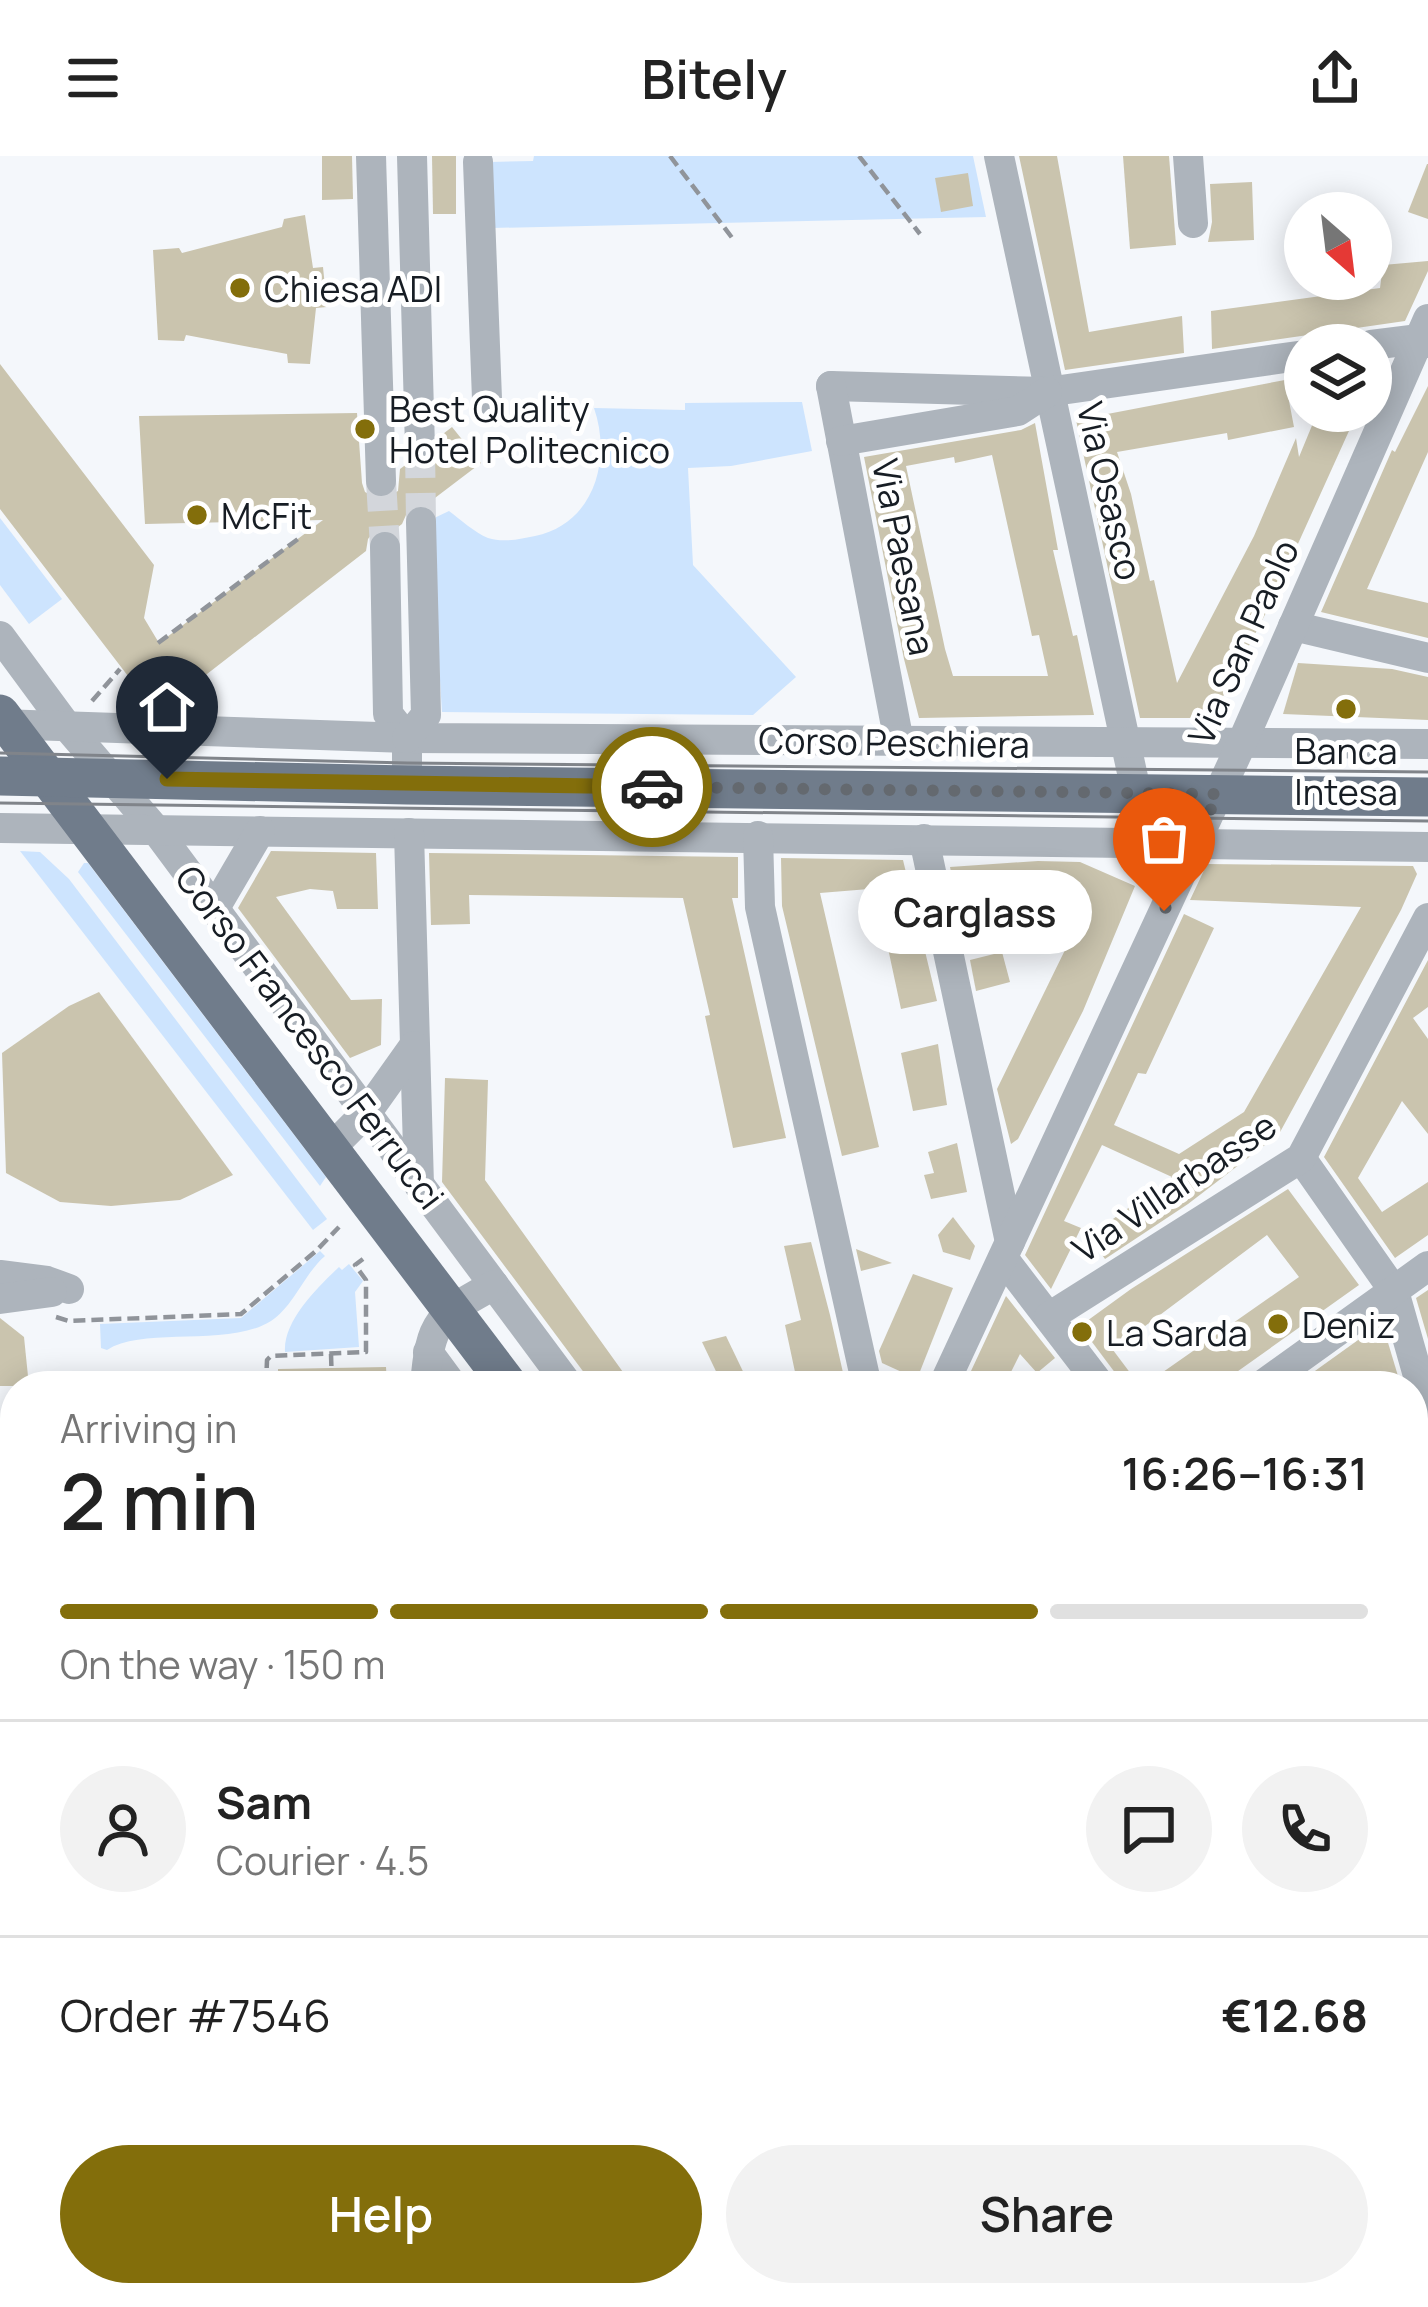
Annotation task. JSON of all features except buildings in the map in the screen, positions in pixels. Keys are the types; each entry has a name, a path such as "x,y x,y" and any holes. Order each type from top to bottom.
{"main road":[{"name":"Corso Francesco Ferrucci","path":"2,720 497,1371"},
{"name":"Corso Peschiera","path":"0,776 1428,796"}],"street":[{"path":"371,156 381,481"},
{"path":"412,156 419,448"},
{"name":"Via Osasco","path":"998,156 1147,842"},
{"path":"1188,156 1193,223"},
{"path":"478,162 487,399"},
{"path":"1392,341 1425,334"},
{"name":"Via San Paolo","path":"950,1371 1241,745 1425,334"},
{"path":"831,386 1047,392 1284,358"},
{"path":"831,386 866,407 941,424"},
{"name":"Via Paesana","path":"831,386 899,742"},
{"path":"842,441 1018,411 1047,392"},
{"path":"376,398 418,397"},
{"path":"406,738 426,715 421,522"},
{"path":"386,547 388,714 406,738 407,785"},
{"path":"1293,626 1428,658"},
{"name":"Corso Francesco Ferrucci","path":"0,637 74,718 112,778 215,908 558,1371"},
{"name":"Corso Peschiera","path":"2,720 74,718 406,738 1428,744"},
{"path":"0,828 1428,847"},
{"path":"215,908 260,831"},
{"path":"409,833 419,1185"},
{"path":"758,836 760,907 863,1371"},
{"path":"925,839 1006,1250 1089,1371"},
{"name":"Via Villarbasse","path":"1049,1317 1301,1158 1428,918"},
{"path":"331,1148 367,1112 414,1046"},
{"path":"1301,1158 1394,1291 1416,1371"},
{"path":"1283,1371 1428,1266"},
{"path":"0,1275 69,1289 0,1298"},
{"path":"426,1371 428,1352 449,1309 494,1285"},
{"path":"428,1352 442,1371"}],"path":[{"path":"670,156 733,239"},
{"path":"860,156 920,234"},
{"path":"158,643 302,536"},
{"path":"74,718 120,669"},
{"path":"52,1316 69,1321 235,1316 339,1227"},
{"path":"267,1371 272,1356 366,1352 366,1280 355,1265 363,1259"},
{"path":"331,1354 332,1371"}],"shaded area":[{"path":"534,156 973,156 986,217 492,228 490,162 533,161"},
{"path":"802,402 812,451 731,466 688,468 693,565 796,677 753,715 442,712 430,520 449,511 483,536 506,540 535,536 572,518 584,504 599,468 601,448 594,408 685,410 685,403"},
{"path":"0,518 62,599 29,624 0,585"},
{"path":"20,851 40,852 69,879 327,1219 313,1230"},
{"path":"84,863 326,1177 320,1186 78,872"},
{"path":"320,1251 325,1256 286,1307 253,1329 142,1339 101,1348 100,1324 241,1318"},
{"path":"349,1264 363,1281 355,1292 359,1347 285,1352 290,1329 303,1306 339,1267 342,1270"}],"tunnel":[{"path":"420,448 421,522"},
{"path":"381,481 385,547"}],"tram line":[{"path":"0,753 407,763 1428,772"},
{"path":"0,803 1428,821"}],"way so far":[{"path":"652,787 1218,794 1164,911"}],"place":[{"name":"Chiesa ADI","path":"240,288"},
{"name":"Best Quality Hotel Politecnico","path":"365,429"},
{"name":"McFit","path":"197,515"},
{"name":"Banca Intesa","path":"1346,709"},
{"name":"Carglass","path":"1164,911"},
{"name":"Deniz","path":"1278,1324"},
{"name":"La Sarda","path":"1082,1332"}],"route":[{"path":"167,779 652,787"}]}
